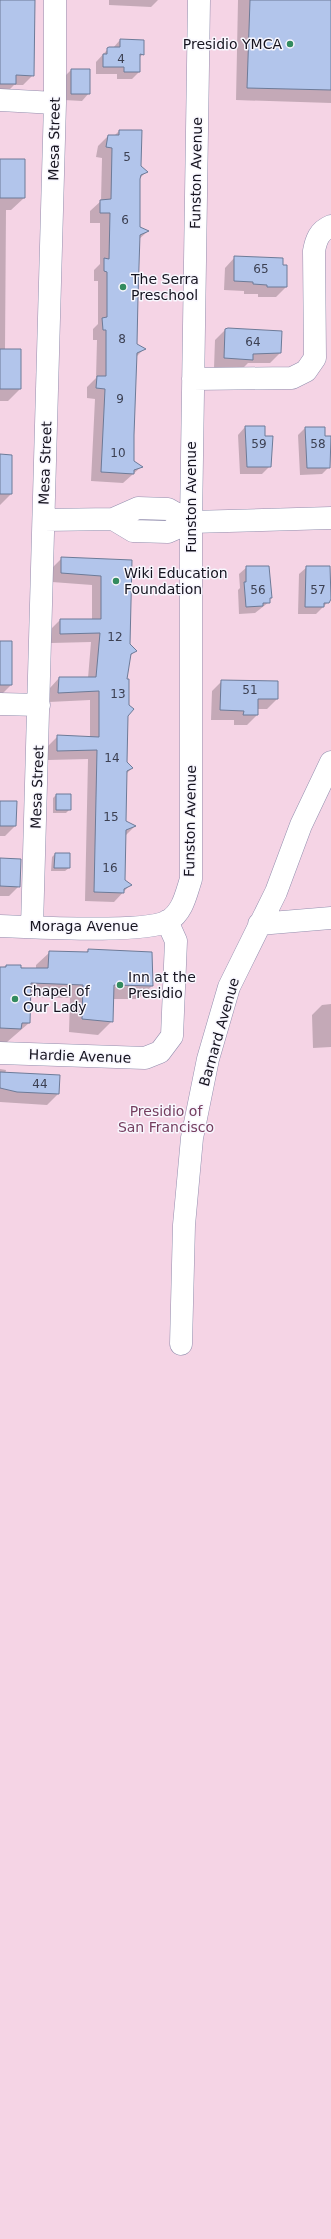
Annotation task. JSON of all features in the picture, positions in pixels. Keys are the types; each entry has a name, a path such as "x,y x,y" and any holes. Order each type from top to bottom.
{"street":[{"name":"Mesa Street","path":"32,926 26,846 39,705 55,103 54,0"},
{"name":"Funston Avenue","path":"167,921 177,913 184,902 191,879 191,522 199,0"},
{"path":"0,100 55,103"},
{"path":"193,379 292,378 306,371 315,358 314,252 317,238 331,226"},
{"path":"44,520 113,519 133,532 168,532 191,522 331,518"},
{"path":"0,704 39,705"},
{"name":"Barnard Avenue","path":"181,1344 184,1225 192,1138 208,1059 229,987 276,892 300,824 331,762"},
{"path":"259,924 331,918"},
{"name":"Moraga Avenue","path":"0,926 139,928 167,921"},
{"name":"Hardie Avenue","path":"0,1053 62,1049 145,1058 160,1052 172,1036 176,941 167,921"}],"green space":[{"name":"Presidio of San Francisco","path":"0,0 331,0 331,2239 0,2239"}],"building":[{"path":"0,0 35,0 34,76 16,75 16,84 0,84"},
{"name":"Presidio YMCA","path":"250,0 331,0 331,90 247,88"},
{"path":"120,39 144,40 144,55 140,54 140,72 124,72 124,67 103,67 103,54 107,54 107,48 109,47 120,47"},
{"path":"71,69 90,69 90,94 71,94"},
{"path":"119,130 142,130 141,166 148,172 141,175 140,179 140,227 149,231 140,235 137,344 146,349 137,353 134,435 134,461 143,467 134,470 134,474 101,472 105,389 96,388 97,376 106,376 106,330 103,330 102,318 107,317 107,272 104,271 104,258 109,259 110,213 100,213 100,200 111,199 112,148 106,147 108,135 119,135"},
{"path":"0,159 25,159 25,198 0,198"},
{"path":"234,256 283,258 283,265 287,265 287,287 267,287 267,285 253,284 253,282 234,281"},
{"path":"225,329 282,331 281,353 253,354 253,360 224,358"},
{"path":"0,349 21,349 21,389 0,389"},
{"path":"245,426 265,426 265,436 273,436 271,467 247,467"},
{"path":"305,427 325,427 325,436 331,436 330,468 307,468"},
{"path":"0,454 12,455 12,494 0,494"},
{"path":"61,557 132,560 130,644 137,651 131,654 127,679 129,679 129,705 134,709 128,716 127,762 133,768 127,771 126,821 136,826 126,830 125,880 132,885 124,889 124,893 94,892 97,750 57,751 57,735 99,737 99,691 58,693 59,677 96,677 100,633 60,634 60,619 101,619 101,576 61,573"},
{"path":"246,566 269,566 272,598 270,598 270,603 263,603 263,606 246,607 244,582 246,582"},
{"path":"306,566 330,566 331,599 329,603 324,603 324,607 305,607"},
{"path":"0,641 12,641 12,685 0,685"},
{"path":"221,680 278,681 278,699 258,699 258,715 243,715 244,711 220,710"},
{"path":"56,794 71,794 71,810 56,810"},
{"path":"0,801 17,801 16,826 0,826"},
{"path":"55,853 70,853 70,868 54,868"},
{"path":"0,858 21,859 20,887 0,886"},
{"name":"Inn at the Presidio","path":"88,949 152,952 153,986 114,985 113,1022 82,1019 83,985 31,983 30,1023 22,1023 21,1029 0,1028 0,967 6,967 6,965 21,965 21,968 48,968 49,951 88,952"},
{"path":"0,1072 60,1075 59,1094 17,1092 0,1088"}],"place":[{"name":"Presidio YMCA","path":"290,44"},
{"name":"The Serra Preschool","path":"123,287"},
{"name":"Wiki Education Foundation","path":"116,581"},
{"name":"Inn at the Presidio","path":"120,985"},
{"name":"Chapel of Our Lady","path":"15,999"}]}
